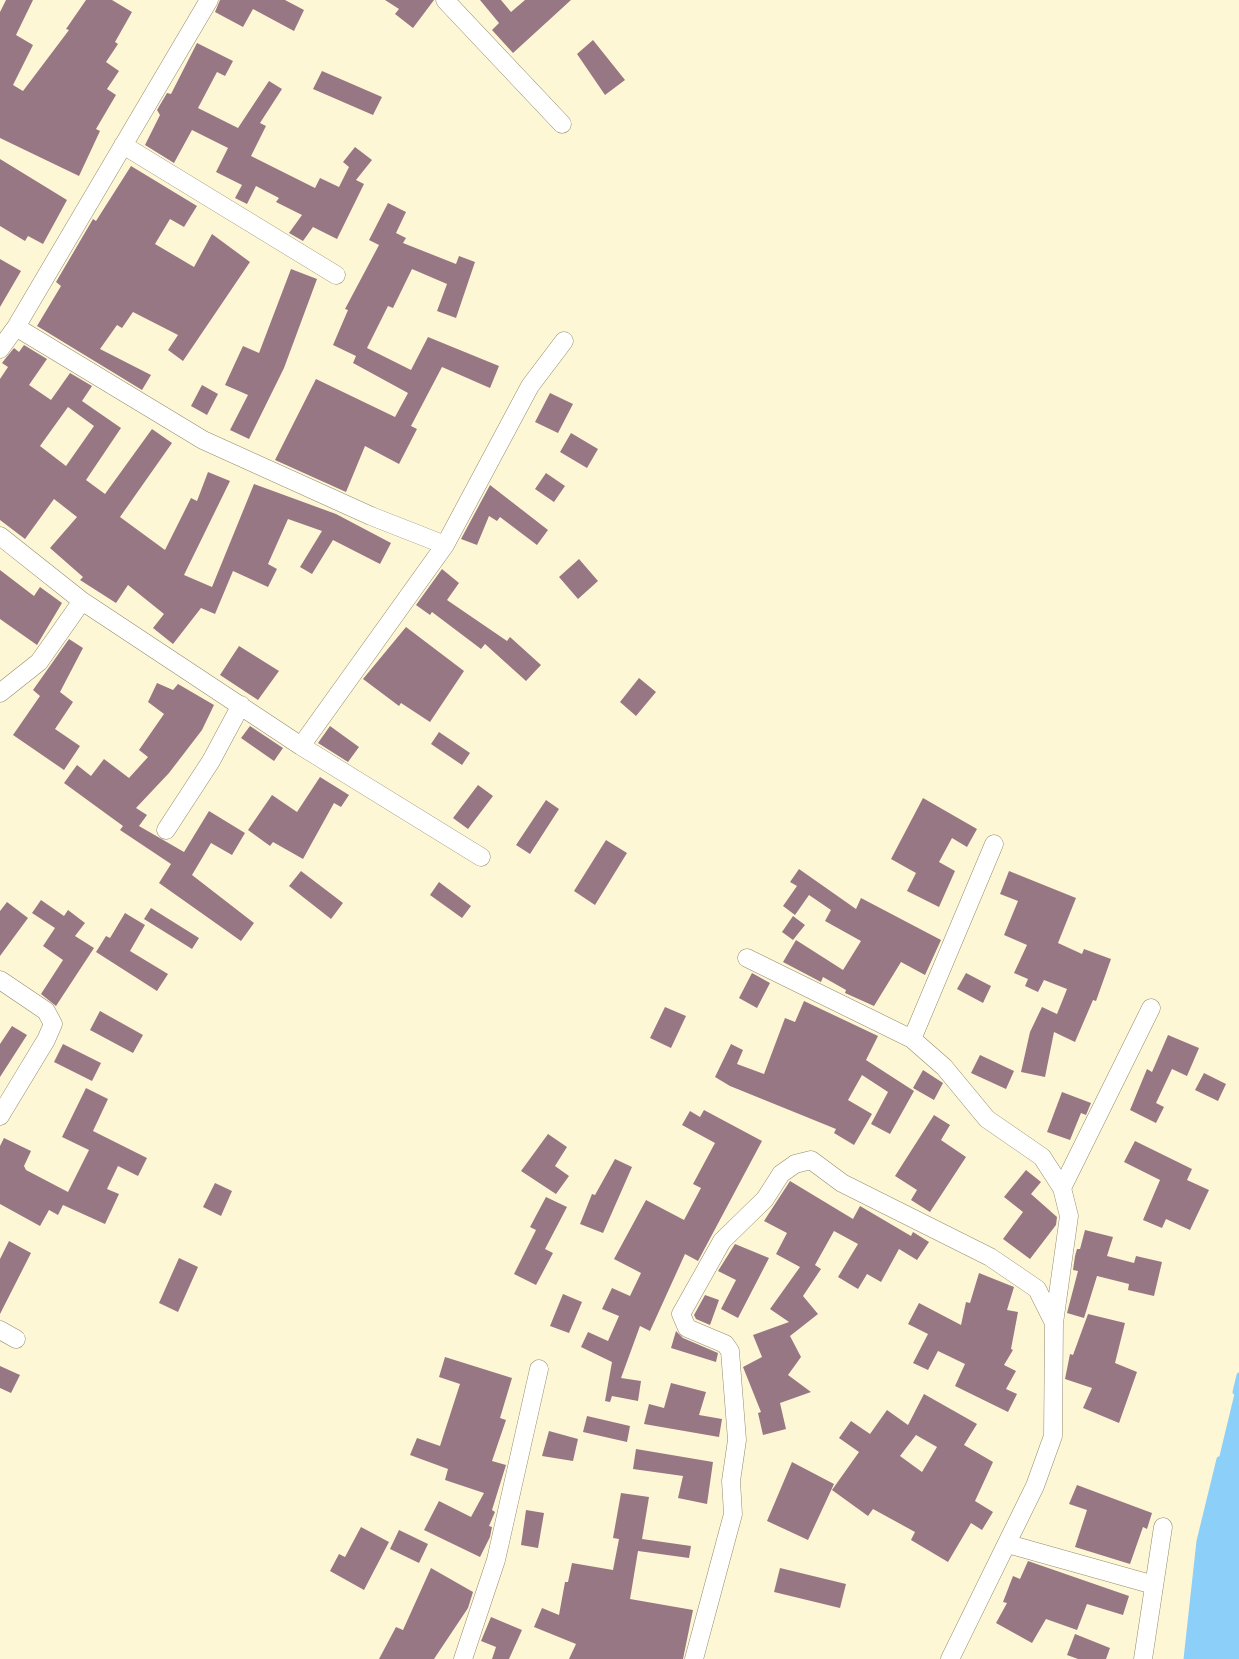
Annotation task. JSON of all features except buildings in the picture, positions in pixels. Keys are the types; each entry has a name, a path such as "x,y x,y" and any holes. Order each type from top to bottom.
{"street":[{"path":"0,349 16,327 209,0"},
{"path":"444,0 562,124"},
{"path":"123,145 337,275"},
{"path":"16,327 203,440 371,516 445,545"},
{"path":"301,746 445,545 530,386 564,341"},
{"path":"0,536 82,601 301,746 481,857"},
{"path":"0,692 39,662 82,601"},
{"path":"166,830 211,761 241,705"},
{"path":"912,1039 994,844"},
{"path":"747,958 912,1039 944,1067 987,1119 1042,1157 1062,1188 1069,1216 1054,1323 1053,1436 1035,1486 950,1659"},
{"path":"0,980 46,1011 52,1024 46,1041 0,1116"},
{"path":"1062,1188 1150,1008"},
{"path":"694,1659 733,1514 731,1481 737,1440 730,1351 725,1344 687,1328 681,1314 722,1241 765,1199 781,1174 795,1164 811,1160 842,1183 990,1257 1037,1289 1054,1323"},
{"path":"0,1330 16,1339"},
{"path":"463,1659 496,1560 539,1369"},
{"path":"1143,1659 1163,1527"},
{"path":"1008,1544 1154,1585"}],"water":[{"path":"1239,1375 1239,1659 1186,1659 1199,1541"}],"waterway":[{"path":"1235,1392 1239,1375"},
{"path":"1186,1659 1199,1541 1219,1459"}]}
